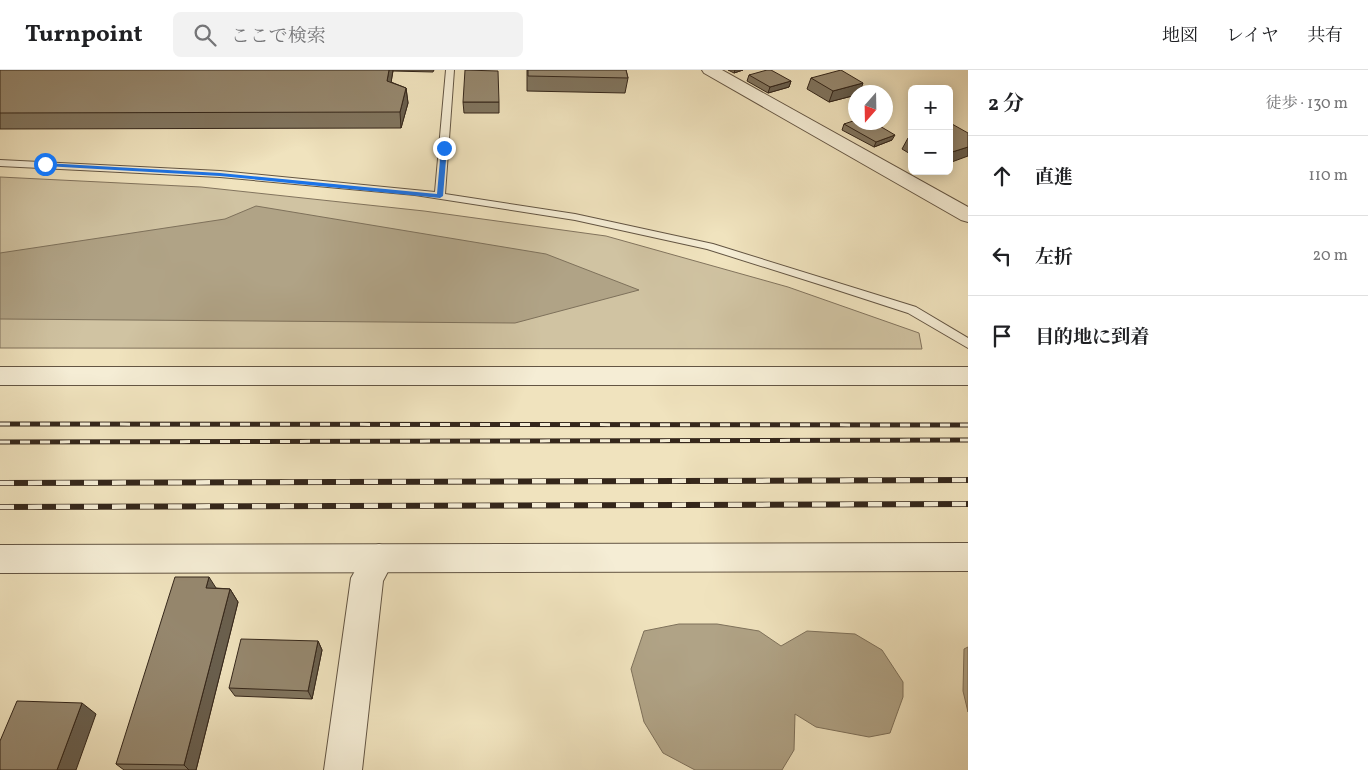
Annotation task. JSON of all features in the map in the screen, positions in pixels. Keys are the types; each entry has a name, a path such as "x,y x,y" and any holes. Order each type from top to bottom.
{"street":[{"path":"710,70 968,216"},
{"path":"0,376 968,376"},
{"path":"0,559 968,557"},
{"path":"343,770 367,578 379,558"}],"lane":[{"path":"440,196 450,70"},
{"path":"0,163 220,174 440,196 575,217 709,246 912,310 968,344"}],"shaded area":[{"path":"0,177 201,187 424,211 606,236 788,287 919,333 922,349 0,348"},
{"path":"256,206 546,254 639,290 515,323 0,319 0,253 225,219"},
{"path":"679,624 717,624 759,631 781,646 807,631 855,634 882,650 903,682 903,697 890,733 869,737 816,727 795,714 794,750 782,770 695,770 663,753 644,722 631,669 644,631"},
{"path":"968,647 968,712 963,691 964,649"}],"building":[{"path":"0,70 389,70 387,81 406,88 400,112 0,113"},
{"path":"465,70 498,71 499,102 463,102"},
{"path":"528,70 626,70 628,78 528,76"},
{"path":"771,70 791,81 770,87 749,75"},
{"path":"841,70 863,83 848,85 848,87 833,91 811,78"},
{"path":"953,125 968,133 968,147 953,152"},
{"path":"855,130 887,130 895,135 876,142"},
{"path":"175,577 209,577 206,588 230,589 184,765 116,764"},
{"path":"241,639 318,641 308,691 229,688"},
{"path":"17,701 82,703 57,770 0,770 0,741"}],"railway":[{"path":"0,424 968,425"},
{"path":"0,442 968,440"},
{"path":"0,483 968,480"},
{"path":"0,507 968,504"}],"route":[{"path":"45,164 220,174 440,196 444,148"}]}
